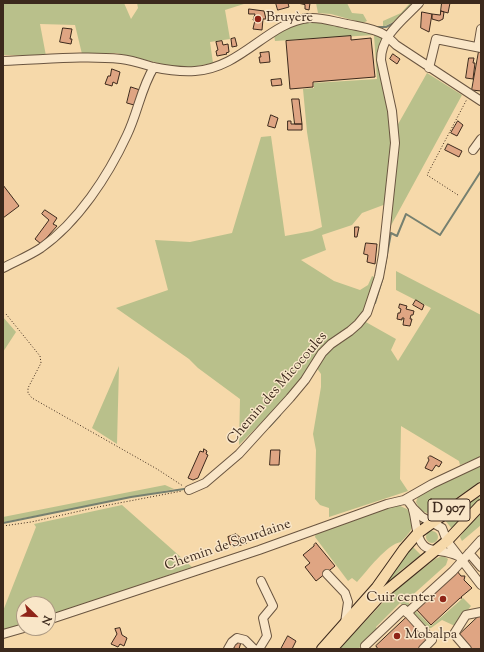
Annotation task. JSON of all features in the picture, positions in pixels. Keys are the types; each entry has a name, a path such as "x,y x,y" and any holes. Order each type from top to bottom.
{"main road":[{"name":"D 907","path":"322,649 377,587 404,549 418,533 481,488"},
{"name":"D 907","path":"332,649 380,596 447,541 481,505"}],"street":[{"path":"387,37 419,3"},
{"path":"3,61 107,58 122,59 154,67 181,71 208,70 234,59 290,23 308,18 317,18 367,29 387,37 396,46 481,101"},
{"path":"429,68 436,39 479,48 481,29"},
{"name":"Chemin des Micocoules","path":"189,490 205,484 239,454 305,380 322,353 331,344 358,324 366,313 370,304 379,277 383,255 395,143 392,111 381,60 383,46 387,37"},
{"path":"3,268 40,248 56,236 87,202 108,170 127,136 143,89 154,67"},
{"path":"473,150 481,139"},
{"name":"Chemin de Sourdaine","path":"56,617 259,550 387,504 404,500 432,484 481,461"},
{"path":"404,500 408,502 422,517 442,528 447,541 481,585"},
{"path":"412,508 422,546 448,552 460,558"},
{"path":"456,531 455,540 460,558"},
{"path":"407,613 453,571 460,558 469,553 481,540"},
{"path":"469,553 481,567"},
{"path":"327,574 345,593 348,602 345,623"},
{"path":"259,649 267,636 263,618 273,606 261,581"},
{"path":"365,648 404,609 432,640 423,649"},
{"path":"467,649 454,634 466,615 481,612"},
{"path":"3,634 16,630"},
{"path":"228,649 232,642 237,638 245,640 254,649"}],"path":[{"path":"458,195 427,175 470,94"},
{"path":"3,314 6,314 40,356 41,363 28,388 28,393 32,398 156,469 189,490"},
{"path":"3,526 31,522 98,507 189,490"}],"green space":[{"path":"3,3 124,3 131,19 138,8 137,3 247,3 225,10 230,39 210,42 213,63 192,67 175,67 116,53 82,54 75,25 40,24 46,56 3,55"},
{"path":"316,3 347,3 352,13 363,14 367,21 363,23 331,14 318,13"},
{"path":"410,3 415,3 397,20 383,27 383,21 401,13"},
{"path":"313,21 374,33 383,38 392,145 386,204 362,213 352,225 322,235 326,250 301,260 334,281 360,290 368,285 372,276 377,278 369,302 362,314 296,388 239,445 240,399 198,368 189,359 116,308 168,290 155,240 190,242 232,233 261,137 271,136 285,236 312,231 322,227 307,132 303,89 314,88 314,83 377,79 374,35 275,41 274,35 293,26"},
{"path":"427,73 462,95 388,231 397,126"},
{"path":"396,271 481,315 481,457 460,465 459,461 401,426 400,479 408,491 329,517 329,508 320,505 315,499 316,450 313,434 321,387 321,374 316,367 331,349 354,333 364,321 396,339 391,350 398,361 431,308 396,290"},
{"path":"3,317 16,332 3,352"},
{"path":"119,366 117,444 92,428"},
{"path":"481,464 481,481 433,514 424,512 419,508 416,502 419,494"},
{"path":"165,485 174,489 3,522 3,517"},
{"path":"479,497 481,500 453,530 444,519"},
{"path":"122,505 192,567 56,613 56,596 16,596 16,626 3,630 3,611 36,527 34,524"},
{"path":"398,505 409,510 412,528 401,542 384,553 357,582 352,578 348,581 315,537 316,532"},
{"path":"481,514 481,525 462,541 460,537 467,527"},
{"path":"430,531 434,531 438,537 434,543 430,543 426,539 426,535"},
{"path":"412,546 421,555 400,571 378,593"},
{"path":"442,556 448,559 446,565 407,600 410,605 406,609 400,603 376,627 378,631 358,649 339,649 391,594 435,559"},
{"path":"463,598 471,606 455,626 442,620 431,628 425,629 412,613 415,610 431,626"}],"building":[{"path":"276,3 288,3 289,7 278,10"},
{"path":"298,3 310,3 309,10 305,9 305,5"},
{"path":"442,3 450,3 448,13 441,11"},
{"name":"Bruyère","path":"249,9 264,11 266,19 263,19 262,30 253,29 255,14 249,14"},
{"path":"441,11 444,12 443,19 439,21 432,19 432,14 440,15"},
{"path":"422,12 432,14 429,32 421,28"},
{"path":"63,28 72,29 70,39 72,39 71,44 60,42"},
{"path":"351,36 351,40 371,38 375,77 313,82 313,87 290,89 286,41"},
{"path":"235,38 237,46 232,47 231,39"},
{"path":"222,41 223,45 228,44 229,52 226,53 227,54 217,56 216,51 218,50 216,42"},
{"path":"479,51 481,51 481,91 472,90"},
{"path":"269,52 270,62 260,63 260,53"},
{"path":"393,54 400,59 397,64 390,59"},
{"path":"469,58 474,58 473,63 475,63 473,79 466,78"},
{"path":"112,69 120,72 117,84 113,82 112,86 105,84"},
{"path":"281,79 282,85 272,86 271,80"},
{"path":"131,87 140,90 134,105 127,103"},
{"path":"292,99 299,99 302,124 295,124"},
{"path":"271,115 278,118 275,128 268,126"},
{"path":"288,121 291,121 291,124 302,124 302,130 288,130"},
{"path":"458,121 463,125 457,136 451,133"},
{"path":"448,144 462,151 459,157 445,150"},
{"path":"3,185 19,206 3,218"},
{"path":"45,210 57,218 53,224 57,226 41,244 35,239 49,220 42,214"},
{"path":"355,227 359,227 357,237 355,237"},
{"path":"366,243 377,244 375,264 367,262 368,255 364,254"},
{"path":"416,300 424,305 422,310 413,305"},
{"path":"400,304 407,306 406,309 414,311 413,315 411,315 410,319 412,319 410,326 403,325 404,318 402,318 402,320 397,319 398,313 400,313 401,309 399,308"},
{"path":"204,449 207,451 206,454 208,455 198,478 193,480 188,478 200,451 203,452"},
{"path":"271,450 280,450 279,465 270,465"},
{"path":"430,456 442,462 439,467 436,465 432,471 425,468"},
{"path":"236,534 247,543 238,546 237,544 240,543 239,539 236,540 234,535"},
{"path":"234,535 236,540 239,539 240,543 237,544 238,546 233,547 232,544 230,545 228,537"},
{"path":"316,543 335,566 316,581 305,567 310,563 303,555"},
{"name":"Cuir center","path":"457,571 461,576 465,576 464,580 472,588 431,625 416,609"},
{"path":"408,616 429,639 419,649 378,649 376,646"},
{"path":"479,616 481,618 481,649 471,649 459,635"},
{"path":"120,628 122,635 127,638 124,646 120,644 118,647 111,644 117,634 115,629"},
{"path":"288,636 296,641 292,649 281,649"},
{"path":"236,641 241,642 239,649 234,649"}],"waterway":[{"path":"302,15 309,14"},
{"path":"377,27 386,27 396,22"},
{"path":"384,270 391,233 397,236 406,214 440,235 481,171"},
{"path":"375,303 383,277"},
{"path":"269,427 280,415"},
{"path":"3,523 131,497 184,489"}],"place":[{"name":"Bruyère","path":"258,19"},
{"name":"Cuir center","path":"443,599"},
{"name":"Mobalpa","path":"397,636"}]}
